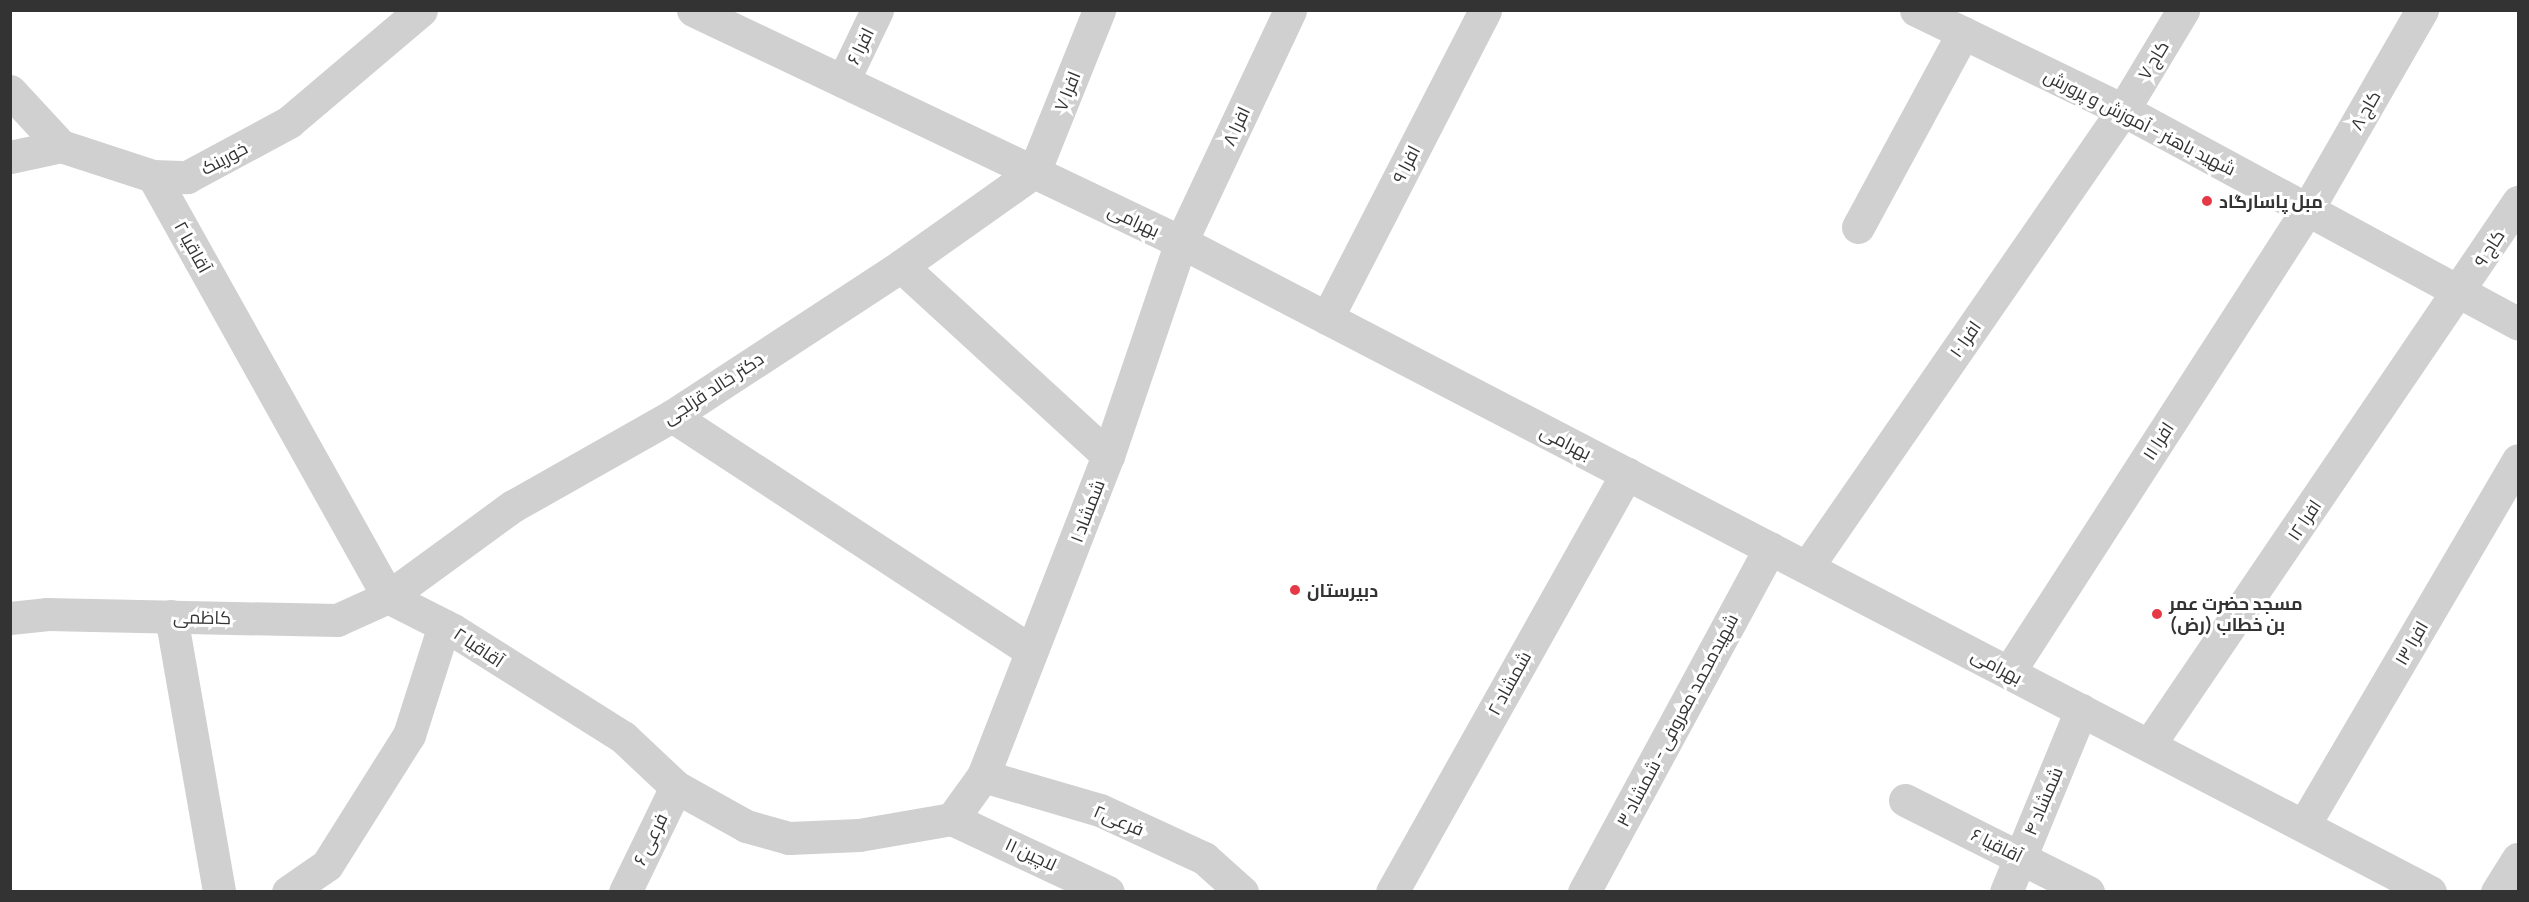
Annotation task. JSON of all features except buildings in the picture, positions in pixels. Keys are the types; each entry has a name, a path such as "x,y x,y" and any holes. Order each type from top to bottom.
{"street":[{"name":"خورینک","path":"10,91 61,146 153,176 187,177 289,122 421,10"},
{"name":"بهرامی","path":"693,10 1181,242 2430,891"},
{"name":"افرا ۶","path":"843,81 877,10"},
{"name":"افرا ۷","path":"1034,172 1099,10"},
{"name":"افرا ۸","path":"1181,242 1290,10"},
{"name":"افرا ۹","path":"1327,318 1485,10"},
{"name":"شهید باهنر - آموزش و پرورش","path":"1916,10 2123,111 2518,324"},
{"name":"کاج ۷","path":"2123,111 2183,10"},
{"name":"کاج ۸","path":"2307,210 2422,10"},
{"path":"1858,227 1963,33"},
{"name":"افرا ۱۰","path":"1807,567 2123,111"},
{"path":"10,157 61,146"},
{"name":"دکتر خالد قزلجی","path":"388,597 513,506 672,416 901,266 1034,172"},
{"name":"آقاقیا ۲","path":"153,176 388,597 444,625 623,737 676,787 746,826 789,838 859,835 952,819"},
{"name":"کاج ۹","path":"2459,294 2518,202"},
{"name":"افرا ۱۱","path":"2009,672 2307,210"},
{"name":"شمشاد ۱","path":"983,776 1108,456 1181,242"},
{"path":"901,266 1108,456"},
{"name":"افرا ۱۲","path":"2149,745 2459,294"},
{"path":"672,416 1031,651"},
{"name":"افرا ۱۳","path":"2304,825 2518,460"},
{"name":"شمشاد ۲","path":"1392,891 1627,474"},
{"name":"شهیدمحمد معروفی - شمشاد ۳","path":"1584,891 1770,548"},
{"name":"کاظمی","path":"10,618 46,614 337,620 388,597"},
{"path":"171,616 219,891"},
{"path":"288,891 327,865 409,735 444,625"},
{"name":"شمشاد ۴","path":"2006,891 2081,710"},
{"path":"952,819 983,776"},
{"name":"فرعی۲","path":"983,776 1100,810 1204,858 1242,891"},
{"name":"فرعی ۶","path":"625,891 676,787"},
{"name":"آقاقیا ۶","path":"1905,800 2088,891"},
{"name":"لاچین ۱۱","path":"952,819 1108,891"},
{"path":"2497,891 2518,859"}],"place":[{"name":"مبل پاسارگاد","path":"2207,201"},
{"name":"دبیرستان","path":"1295,590"},
{"name":"مسجد حضرت عمر بن خطاب (رض)","path":"2157,614"}]}
